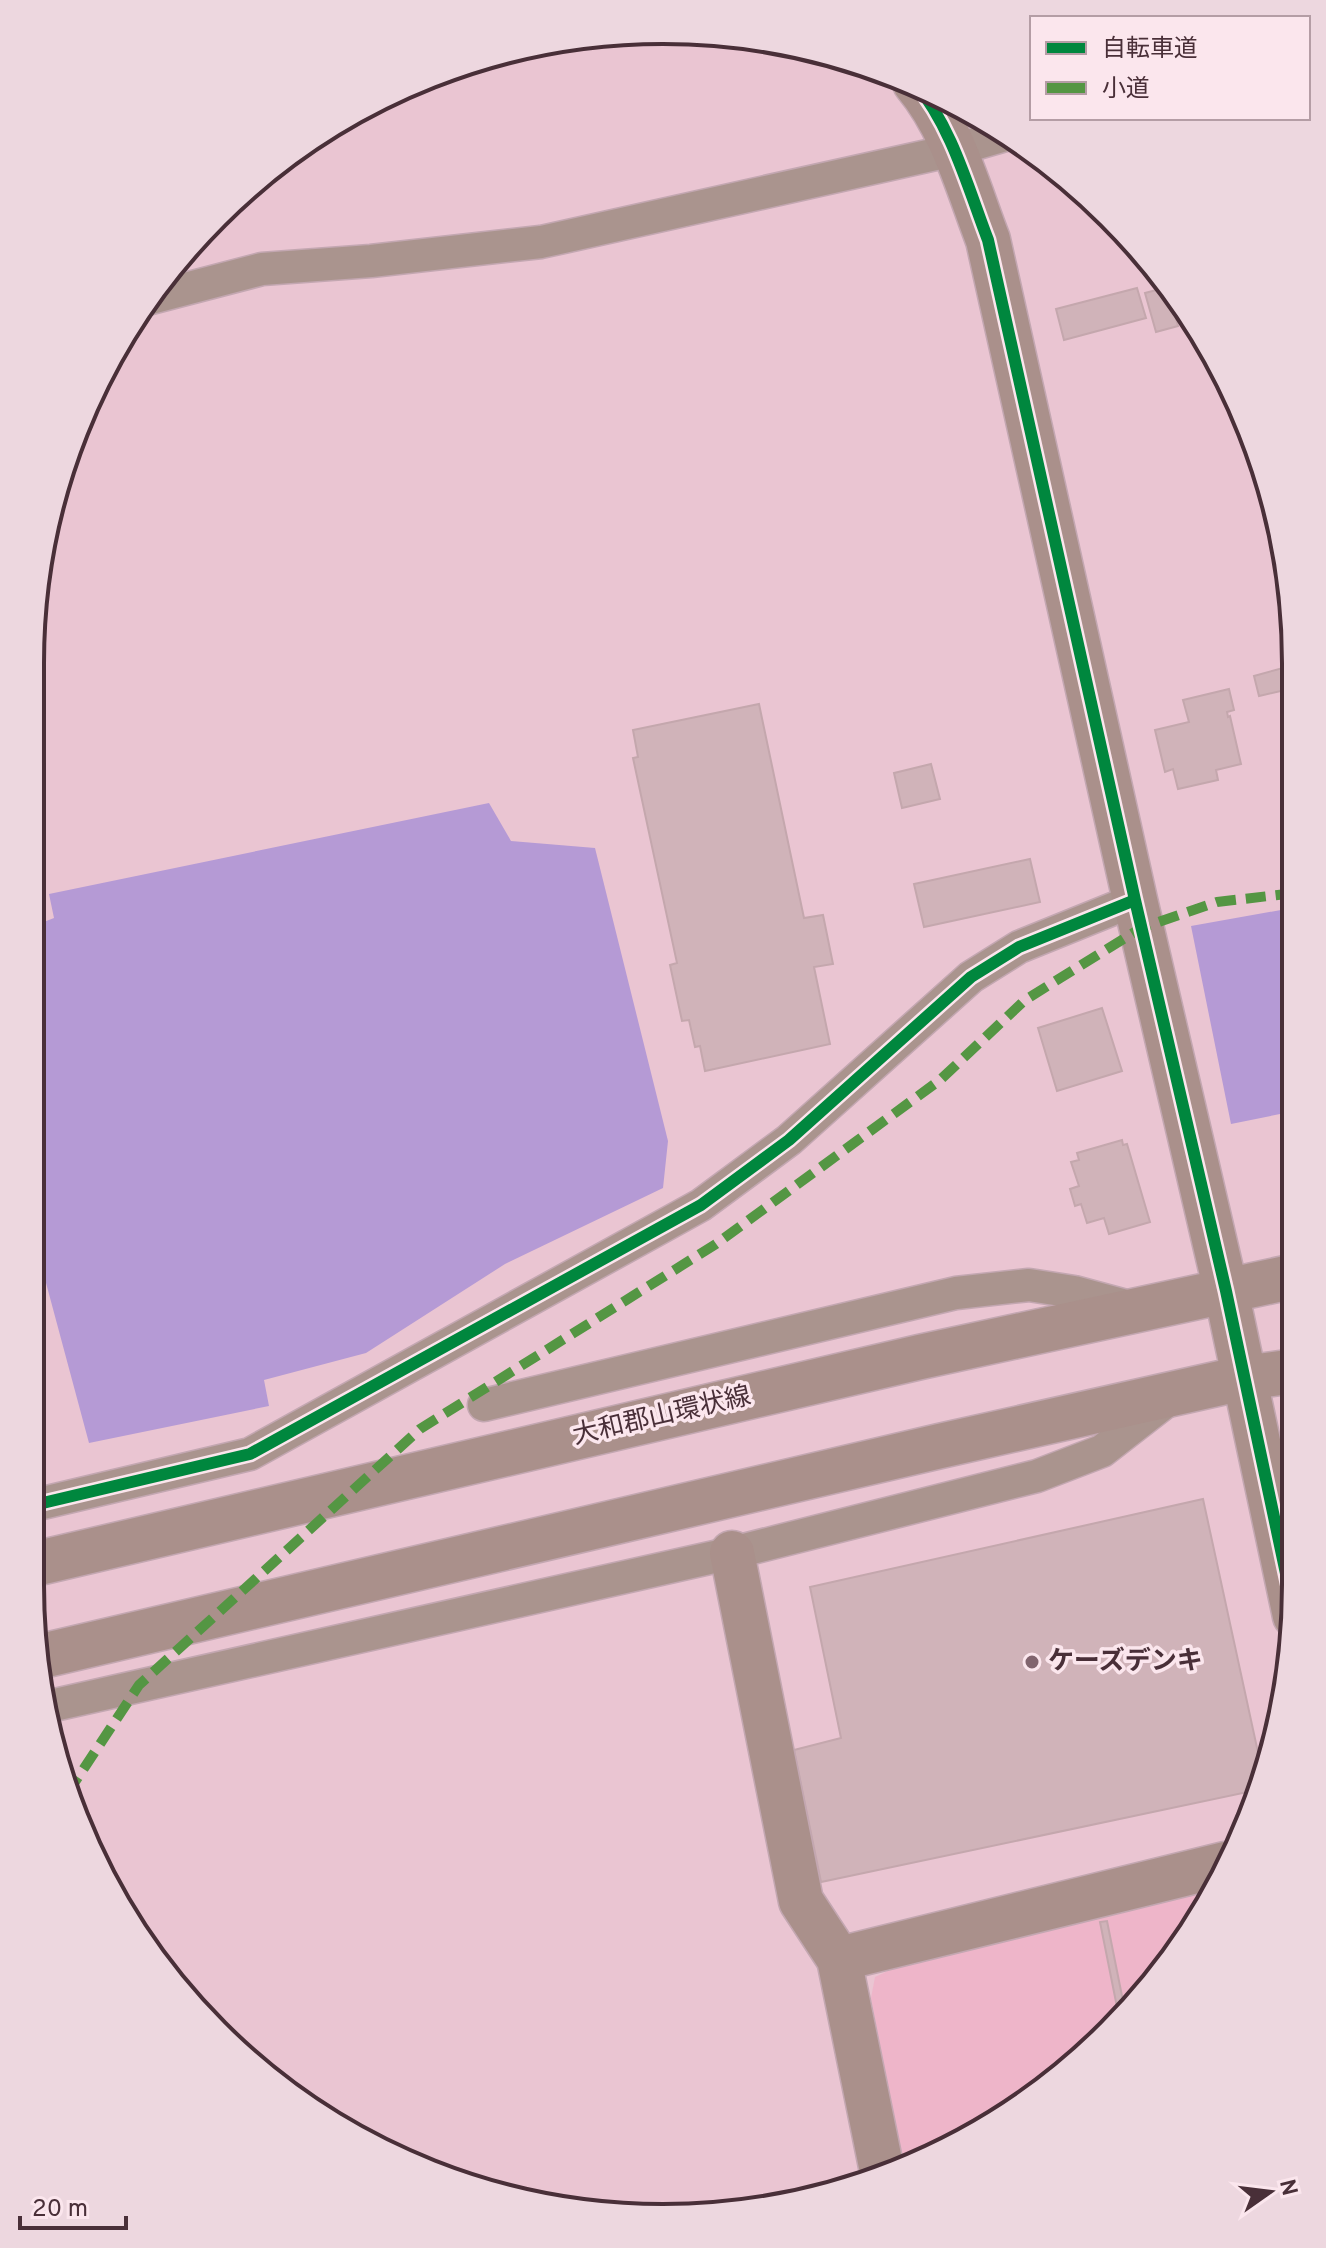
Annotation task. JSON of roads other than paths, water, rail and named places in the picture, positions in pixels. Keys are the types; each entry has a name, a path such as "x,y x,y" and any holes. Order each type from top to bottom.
{"street":[{"path":"931,105 954,150 988,240 1226,1291 1282,1556"},
{"path":"166,294 262,269 371,261 541,242 992,139"},
{"path":"44,1503 250,1454 701,1205 789,1140 971,977 1019,947 1135,900"},
{"name":"大和郡山環状線","path":"44,1562 920,1357 1282,1279"},
{"path":"484,1405 956,1293 1029,1285 1074,1292 1138,1310"},
{"path":"48,1655 1178,1392 1282,1373"},
{"path":"56,1705 732,1553 1037,1476 1102,1451 1178,1392"},
{"path":"732,1553 801,1901 839,1959 881,2164"},
{"path":"839,1959 1214,1867"}],"place":[{"name":"ケーズデンキ","path":"1032,1662"}]}
